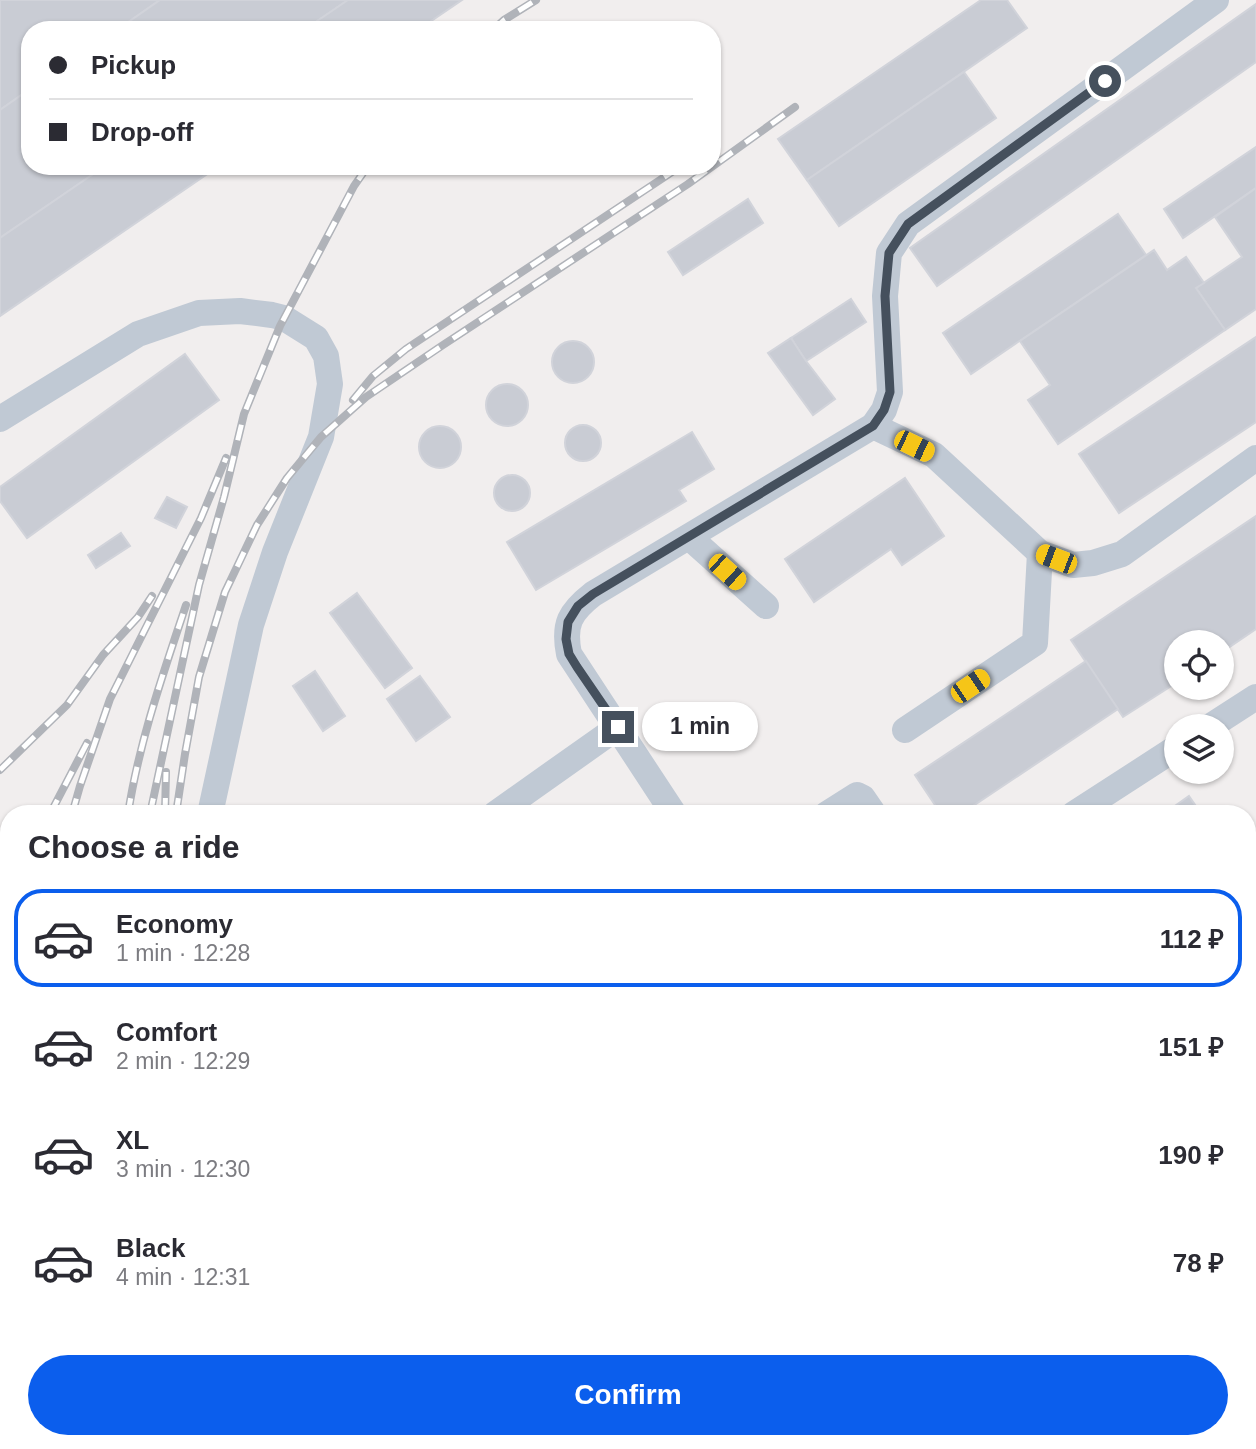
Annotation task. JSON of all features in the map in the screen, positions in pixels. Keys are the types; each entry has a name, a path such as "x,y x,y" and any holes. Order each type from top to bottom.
{"street":[{"path":"668,805 569,654 566,639 568,622 578,606 593,594 873,426 884,410 890,392 885,296 889,253 908,224 1216,0"},
{"path":"0,419 138,334 199,313 240,311 284,318 316,338 326,356 330,384 321,438 275,552 251,625 213,805"},
{"path":"873,426 934,455 1040,553 1073,565 1093,563 1122,554 1256,458"},
{"path":"689,537 766,606"},
{"path":"905,730 1035,643 1040,553"},
{"path":"1229,714 1256,697"},
{"path":"508,805 618,727"},
{"path":"1088,805 1164,756"},
{"path":"840,805 857,794 868,805"}],"building":[{"path":"0,0 160,0 130,21 21,21 21,95 0,110"},
{"path":"160,0 348,0 317,21 130,21"},
{"path":"348,0 462,0 431,21 317,21"},
{"path":"981,0 1007,0 1027,28 807,180 778,139"},
{"path":"1256,4 1256,62 937,286 910,248"},
{"path":"964,72 996,118 839,226 807,180"},
{"path":"21,95 21,175 92,175 0,238 0,110"},
{"path":"1256,147 1256,188 1183,238 1164,209"},
{"path":"92,175 206,175 0,316 0,238"},
{"path":"1256,188 1256,309 1225,330 1196,288 1242,257 1215,217"},
{"path":"748,199 763,223 683,275 668,252"},
{"path":"1118,214 1146,255 971,374 943,333"},
{"path":"1154,250 1167,270 1186,257 1204,283 1196,288 1225,330 1058,444 1028,400 1050,385 1020,341"},
{"path":"851,299 866,322 806,361 791,338"},
{"path":"1256,337 1256,422 1119,513 1079,454"},
{"path":"791,338 835,399 813,415 768,353"},
{"path":"573,341 588,347 594,362 588,377 573,383 558,377 552,362 558,347"},
{"path":"185,354 219,400 27,538 0,501 0,487"},
{"path":"507,384 522,390 528,405 522,420 507,426 492,420 486,405 492,390"},
{"path":"583,425 596,430 601,443 596,456 583,461 570,456 565,443 570,430"},
{"path":"440,426 455,432 461,447 455,462 440,468 425,462 419,447 425,432"},
{"path":"692,432 714,469 679,490 686,501 536,590 507,542"},
{"path":"512,475 525,480 530,493 525,506 512,511 499,506 494,493 499,480"},
{"path":"905,478 944,536 902,565 891,549 814,602 785,559"},
{"path":"167,497 187,507 176,528 155,518"},
{"path":"1256,516 1256,629 1234,644 1234,630 1164,630 1164,691 1123,717 1071,640"},
{"path":"121,533 130,546 96,568 88,555"},
{"path":"357,593 412,668 385,688 330,613"},
{"path":"1086,661 1118,709 974,805 935,805 915,775"},
{"path":"315,671 345,716 323,731 293,686"},
{"path":"420,676 450,717 416,741 387,699"},
{"path":"1189,796 1195,805 1176,805"}],"railway":[{"path":"503,21 536,0"},
{"path":"721,160 795,107"},
{"path":"152,805 199,585 244,414 280,326 362,175"},
{"path":"353,400 373,376 406,349 667,175"},
{"path":"177,805 199,677 225,592 257,525 287,478 321,437 366,397 701,175"},
{"path":"75,805 110,699 201,518 226,458"},
{"path":"0,770 67,705 103,655 138,617 152,596"},
{"path":"130,805 145,734 186,605"},
{"path":"55,805 87,743"},
{"path":"165,805 166,772"}],"route":[{"path":"618,727 569,654 566,639 568,622 578,606 593,594 873,426 884,410 890,392 885,296 889,253 908,224 1105,81"}]}
